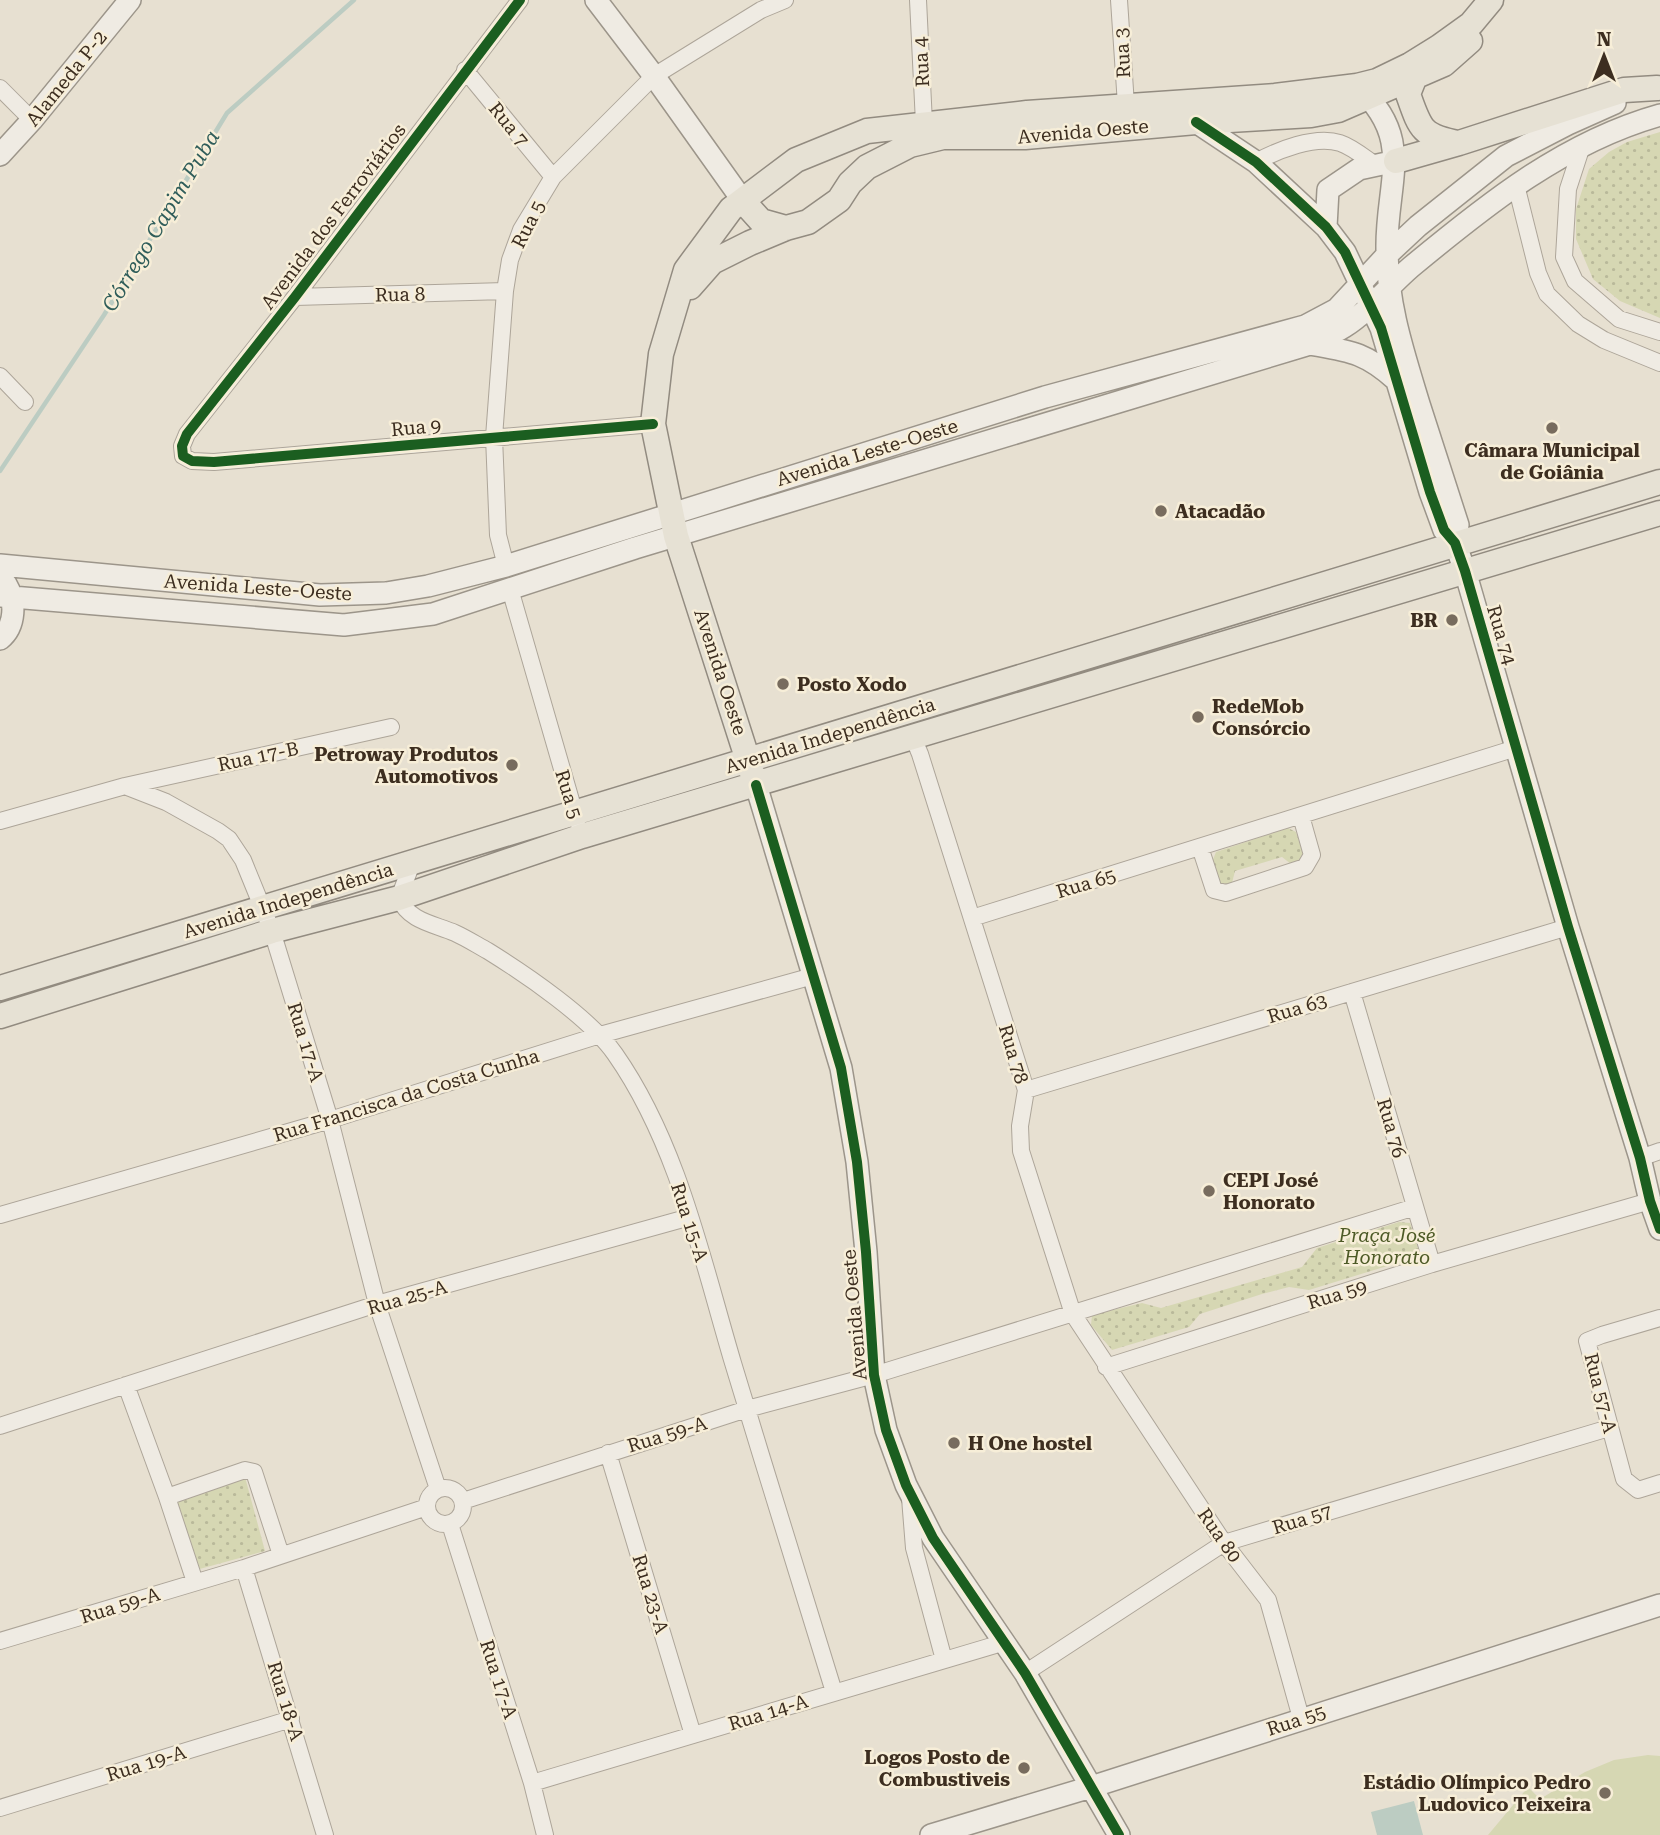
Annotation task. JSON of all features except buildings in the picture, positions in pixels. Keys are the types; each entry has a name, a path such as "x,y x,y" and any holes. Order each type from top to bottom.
{"main road":[{"name":"Avenida Oeste","path":"678,301 712,262 786,228 808,222 838,200 850,183 867,167 910,145 943,137 1025,137 1311,115 1338,110 1377,81 1439,47 1471,24 1491,0"},
{"name":"Avenida Oeste","path":"755,785 673,525 653,424 661,354 686,270 724,218 796,160 867,131 924,123 1126,105 1364,92 1414,79 1444,64 1480,32 1505,0"},
{"path":"1414,79 1408,94 1419,124 1427,134 1459,143"},
{"path":"1385,162 1459,143 1624,90 1659,88"},
{"path":"823,149 835,157 850,183"},
{"path":"743,201 761,221 786,228"},
{"name":"Avenida Independência","path":"11,1012 272,931 399,898 578,825 749,761 1660,482"},
{"name":"Avenida Independência","path":"7,986 412,863 755,785 1660,513"},
{"path":"7,986 11,1012"}],"street":[{"name":"Alameda P-2","path":"0,155 130,0"},
{"name":"Avenida dos Ferroviários","path":"183,457 182,446 187,434 295,297 520,0"},
{"path":"596,0 743,201"},
{"name":"Rua 5","path":"506,566 498,536 494,437 505,292 510,260 521,230 553,177 654,76 761,10 785,0"},
{"name":"Rua 4","path":"918,0 924,123"},
{"name":"Rua 3","path":"1119,0 1126,105"},
{"name":"Rua 7","path":"465,70 553,177"},
{"path":"0,88 32,120"},
{"name":"Avenida Leste-Oeste","path":"1307,335 1337,309 1387,254 1418,226 1506,156 1598,110 1659,88"},
{"name":"Rua 74","path":"1364,92 1381,111 1388,125 1385,162 1390,203 1387,254 1394,324 1458,526 1455,543"},
{"name":"Avenida Leste-Oeste","path":"0,565 320,595 376,594 428,586 673,525 1307,335 1344,327 1471,218 1545,165 1582,146 1660,115"},
{"name":"Rua 74","path":"1196,122 1255,162 1326,227 1345,252 1381,328 1430,492 1444,530 1455,543 1465,572 1568,927 1660,1229"},
{"path":"1255,162 1281,149 1320,142 1340,143 1385,162"},
{"path":"1582,146 1568,189 1564,257 1574,281 1619,318 1660,332"},
{"path":"1326,227 1328,190 1351,173 1385,162"},
{"path":"1516,185 1538,274 1547,294 1578,324 1604,340 1660,363"},
{"path":"1307,335 1334,301 1344,276 1345,252"},
{"name":"Rua 8","path":"295,297 505,292"},
{"name":"Avenida Leste-Oeste","path":"1307,335 1361,354 1377,363 1396,381"},
{"path":"0,376 26,402"},
{"name":"Rua 9","path":"183,457 192,461 214,462 653,424"},
{"name":"Avenida Leste-Oeste","path":"6,597 344,625 433,614 510,589 673,525"},
{"path":"0,578 7,585 6,597 12,623 0,639"},
{"name":"Rua 5","path":"510,589 578,825"},
{"name":"Rua 17-B","path":"125,786 391,727"},
{"name":"Rua 78","path":"913,737 1026,1090 1020,1126 1021,1151 1073,1314 1106,1367"},
{"name":"Rua 65","path":"972,918 1516,748"},
{"name":"Avenida Oeste","path":"755,785 841,1068 857,1163 874,1375 886,1430 910,1492 933,1538 1025,1673 1119,1835"},
{"path":"0,821 125,786"},
{"name":"Rua 17-A","path":"125,786 166,802 208,824 229,839 243,859 272,931 330,1120 377,1304 438,1489"},
{"path":"1200,847 1214,890 1226,893 1305,867 1312,855 1301,816"},
{"path":"399,898 412,863"},
{"name":"Rua 15-A","path":"399,898 402,906 424,923 455,933 488,951 557,999 600,1035 615,1055 654,1122 690,1217 834,1692"},
{"name":"Rua 63","path":"1026,1090 1568,927"},
{"name":"Rua Francisca da Costa Cunha","path":"0,1215 330,1120 600,1035 813,976"},
{"name":"Rua 76","path":"1352,992 1432,1264"},
{"path":"1640,1158 1660,1151"},
{"name":"Rua 59","path":"1106,1367 1432,1264 1650,1201"},
{"path":"874,1375 1416,1207"},
{"name":"Rua 25-A","path":"0,1426 377,1304 690,1217"},
{"name":"Rua 57-A","path":"1660,1318 1587,1341 1624,1479 1638,1490 1660,1483"},
{"name":"Rua 80","path":"1106,1367 1224,1543 1268,1600 1301,1718"},
{"name":"Rua 59-A","path":"463,1502 747,1409 874,1375"},
{"path":"126,1385 195,1582"},
{"name":"Rua 57","path":"1025,1673 1224,1543 1609,1428"},
{"name":"Rua 23-A","path":"608,1453 693,1735"},
{"path":"167,1497 245,1470 254,1472 281,1555"},
{"path":"438,1489 454,1489 463,1502 460,1517 450,1524 433,1520 427,1507 429,1496 438,1489"},
{"name":"Avenida Oeste","path":"910,1492 914,1548 944,1660"},
{"name":"Rua 59-A","path":"0,1641 244,1568 427,1507"},
{"name":"Rua 17-A","path":"450,1524 532,1783 545,1835"},
{"name":"Rua 18-A","path":"244,1568 325,1835"},
{"name":"Rua 55","path":"931,1835 1091,1787 1660,1605"},
{"name":"Rua 14-A","path":"532,1783 1005,1642"},
{"name":"Rua 19-A","path":"0,1808 291,1719"}],"green space":[{"path":"1660,132 1660,318 1620,301 1593,279 1576,239 1576,209 1589,169 1609,152 1627,142"},
{"path":"1288,828 1296,832 1303,853 1299,862 1291,864 1282,857 1235,871 1232,883 1224,886 1219,883 1212,862 1216,852"},
{"name":"Praça José Honorato","path":"1399,1222 1410,1223 1419,1252 1410,1259 1309,1290 1289,1287 1262,1294 1200,1314 1189,1327 1112,1350 1091,1325 1092,1315 1142,1303 1161,1308 1302,1267 1317,1248"},
{"path":"245,1477 265,1551 196,1570 174,1500"},
{"name":"Estádio Olímpico Pedro Ludovico Teixeira","path":"1660,1756 1660,1835 1488,1835 1528,1787 1540,1799 1585,1772 1614,1760"}],"shaded area":[{"path":"1414,1801 1423,1835 1377,1835 1371,1812"}],"waterway":[{"name":"Córrego Capim Puba","path":"0,471 104,315 227,113 354,0"}],"cycle path":[{"path":"520,0 295,297 187,434 182,446 183,456 192,461 214,462 653,424"},
{"path":"1196,122 1256,162 1326,227 1345,252 1381,328 1430,492 1444,530 1455,543 1465,571 1568,927 1660,1229"},
{"path":"756,785 841,1068 857,1162 874,1375 886,1430 906,1485 933,1538 1025,1673 1119,1835"}],"place":[{"name":"Câmara Municipal de Goiânia","path":"1552,428"},
{"name":"Atacadão","path":"1161,511"},
{"name":"BR","path":"1452,620"},
{"name":"Posto Xodo","path":"783,684"},
{"name":"RedeMob Consórcio","path":"1198,717"},
{"name":"Petroway Produtos Automotivos","path":"512,765"},
{"name":"CEPI José Honorato","path":"1209,1191"},
{"name":"H One hostel","path":"954,1443"},
{"name":"Logos Posto de Combustiveis","path":"1024,1768"},
{"name":"Estádio Olímpico Pedro Ludovico Teixeira","path":"1605,1793"}]}
